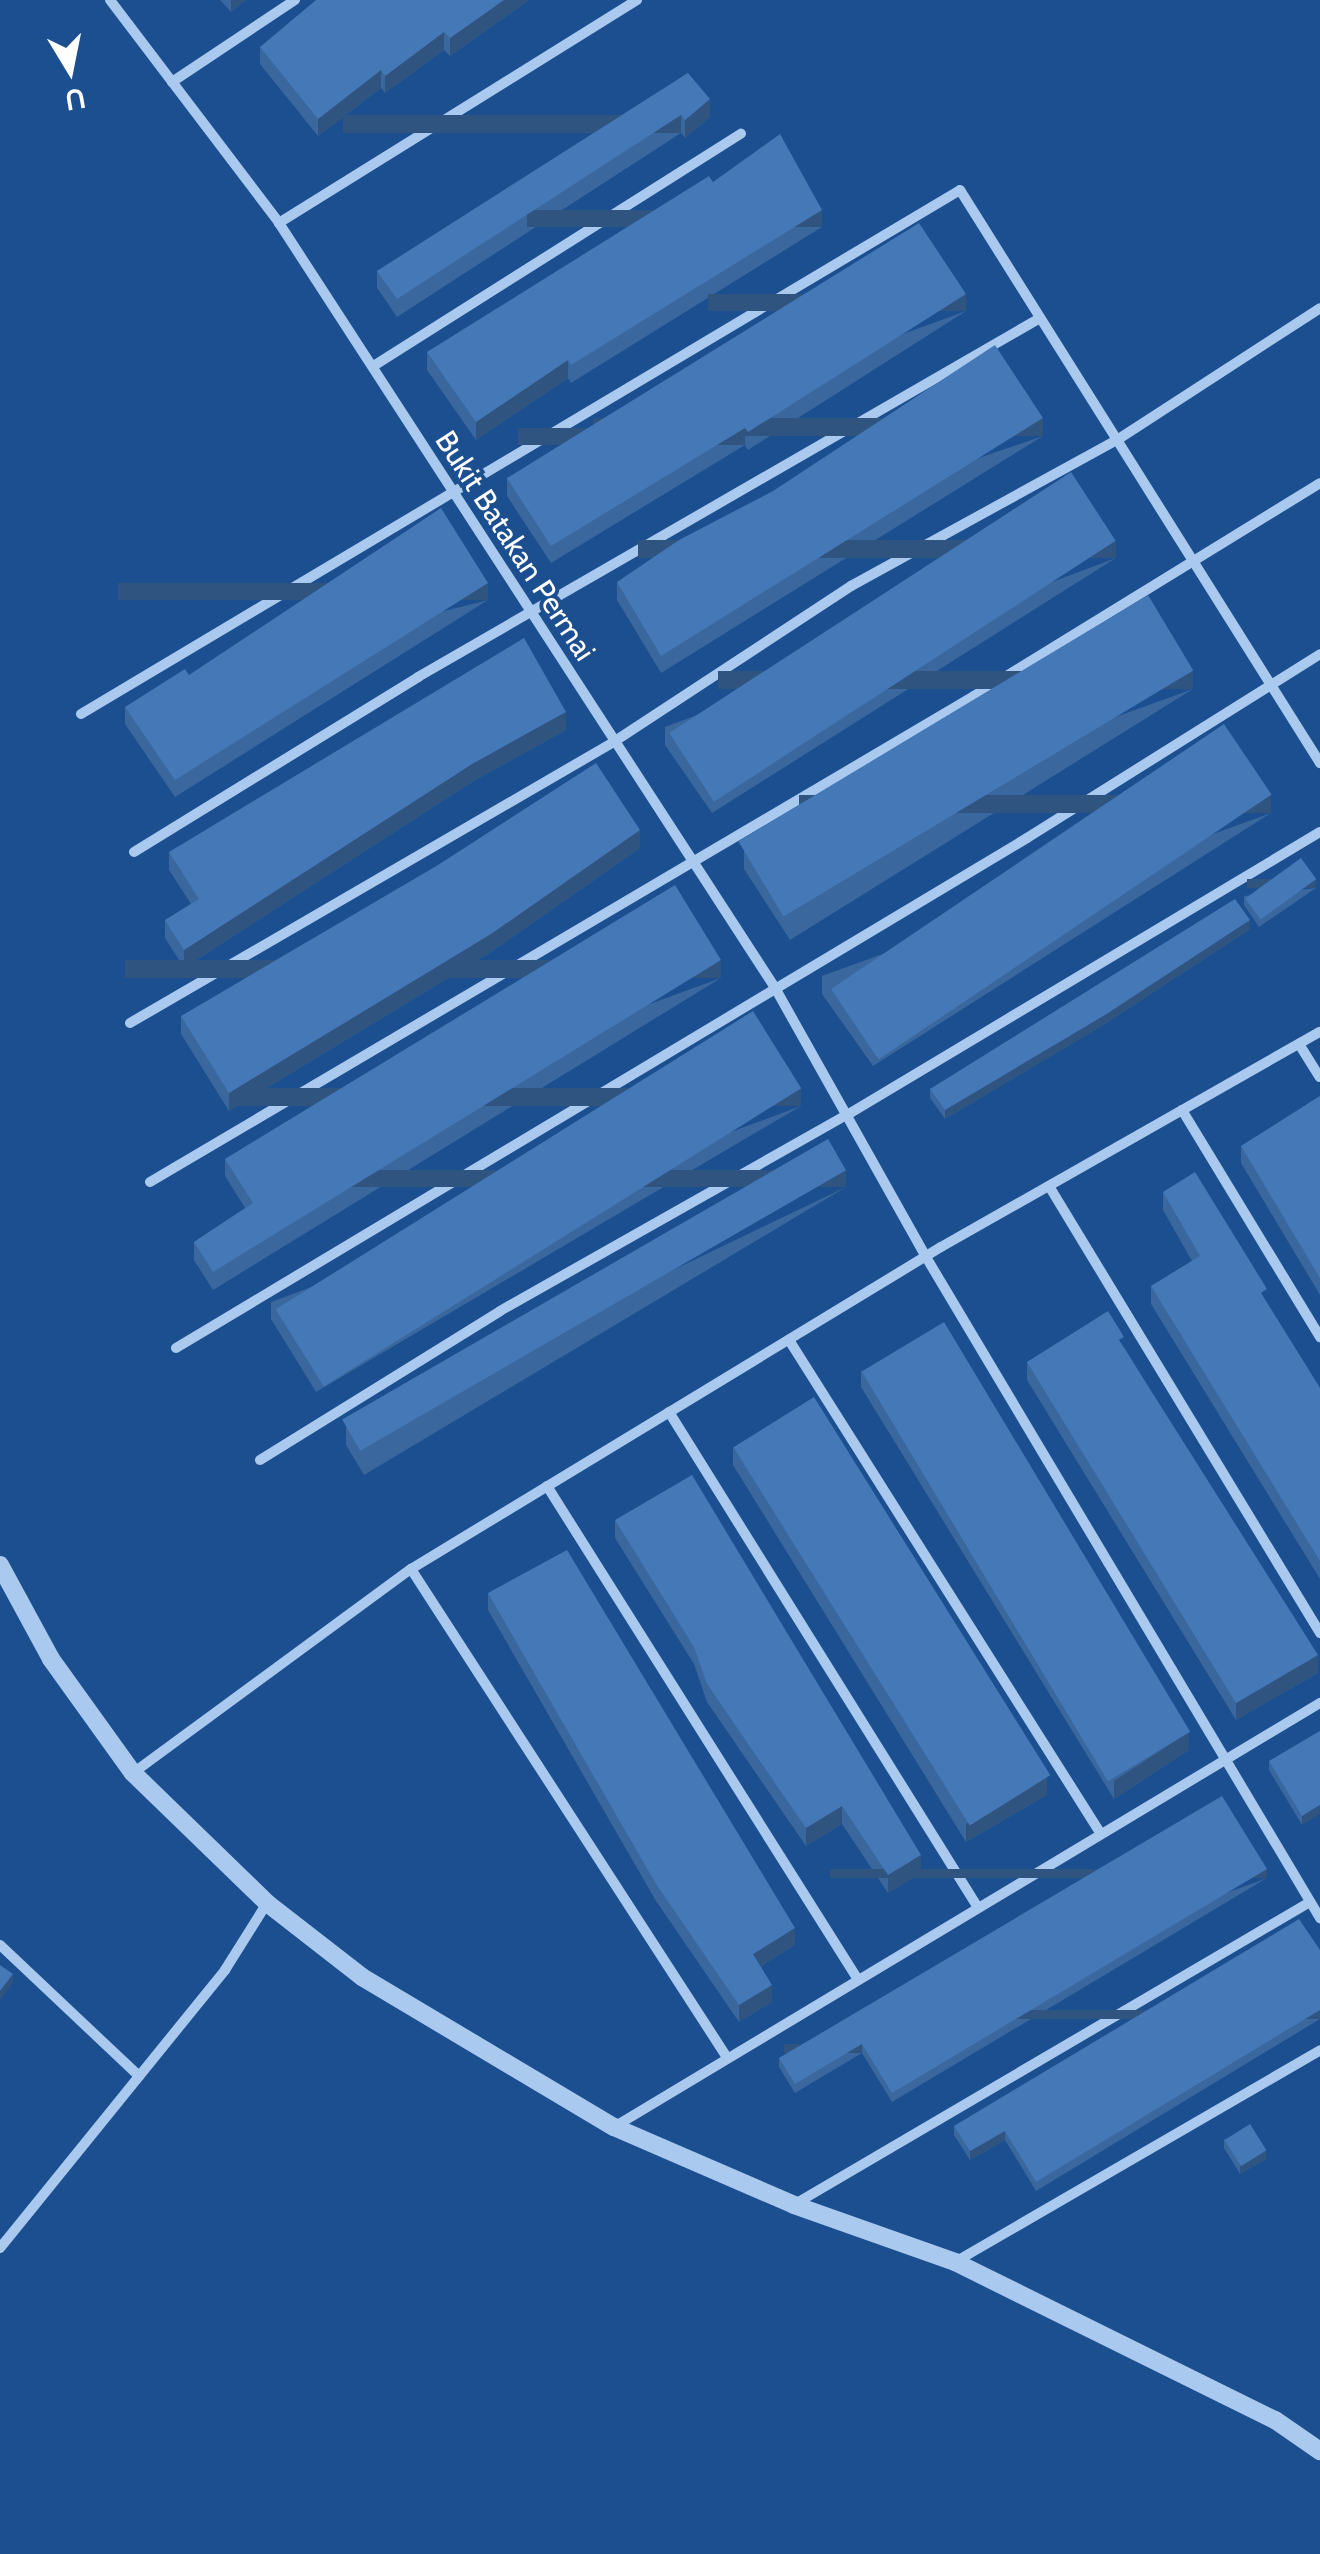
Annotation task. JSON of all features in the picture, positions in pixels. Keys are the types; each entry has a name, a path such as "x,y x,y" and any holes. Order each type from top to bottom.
{"street":[{"name":"Bukit Batakan Permai","path":"110,0 280,223 375,365 449,493 774,986 926,1256 1320,1918"},
{"path":"172,82 295,0"},
{"path":"280,223 637,0"},
{"path":"375,365 741,134"},
{"path":"81,714 960,190 1195,558 1320,764"},
{"path":"130,1024 612,742 851,586 1117,440 1320,308"},
{"path":"134,852 418,676 530,617 1040,318"},
{"path":"150,1182 1320,483"},
{"path":"176,1348 1320,654"},
{"path":"260,1460 500,1311 848,1115 1320,832"},
{"path":"134,1772 411,1569 926,1256 1320,1032"},
{"path":"1300,1044 1320,1077"},
{"path":"1182,1110 1320,1338"},
{"path":"1049,1186 1320,1633"},
{"path":"789,1340 1099,1832"},
{"path":"669,1412 977,1906"},
{"path":"548,1486 857,1978"},
{"path":"0,1565 51,1658 134,1772 267,1903 362,1977 614,2126 794,2205 955,2262 1274,2420 1320,2451"},
{"path":"411,1569 726,2056"},
{"path":"614,2126 1224,1757 1320,1703"},
{"path":"794,2205 1310,1902"},
{"path":"0,2248 225,1970 267,1903"},
{"path":"0,1945 139,2076"},
{"path":"955,2262 1320,2050"}],"building":[{"path":"316,0 504,0 450,38 444,32 385,76 381,70 318,119 260,47"},
{"path":"688,73 710,99 685,120 681,115 397,299 377,271"},
{"path":"780,134 822,210 571,365 568,360 476,422 427,352 709,176 713,182"},
{"path":"919,223 966,294 748,432 745,428 551,546 507,478"},
{"path":"995,345 1043,418 661,656 617,582 679,540 773,491"},
{"path":"1071,472 1116,541 714,802 669,733"},
{"path":"441,508 488,583 175,780 125,707 185,669 189,675"},
{"path":"1148,595 1193,670 784,917 738,841"},
{"path":"524,638 566,712 472,764 184,950 165,920 199,899 169,852"},
{"path":"1224,724 1272,794 879,1060 831,989"},
{"path":"596,763 640,830 491,934 229,1093 181,1016 438,865"},
{"path":"1301,858 1316,879 1260,920 1245,899"},
{"path":"675,885 721,960 213,1272 194,1242 253,1203 225,1159"},
{"path":"1235,899 1250,920 1105,1015 945,1110 930,1089"},
{"path":"753,1011 801,1088 324,1387 276,1309"},
{"path":"1320,1096 1320,1278 1241,1146"},
{"path":"828,1139 846,1170 360,1451 342,1420"},
{"path":"1195,1172 1267,1289 1261,1293 1320,1388 1320,1561 1151,1286 1200,1256 1163,1192"},
{"path":"1108,1311 1124,1337 1119,1340 1318,1655 1236,1703 1027,1362"},
{"path":"944,1322 1190,1732 1108,1781 862,1371"},
{"path":"814,1397 1050,1775 970,1826 733,1447"},
{"path":"692,1475 921,1855 888,1875 842,1806 806,1828 707,1684 694,1647 615,1520"},
{"path":"567,1550 795,1928 753,1954 772,1985 739,2005 656,1884 488,1593"},
{"path":"1320,1731 1320,1805 1302,1816 1269,1761"},
{"path":"1222,1796 1267,1869 892,2093 862,2044 795,2084 779,2058"},
{"path":"1299,1919 1320,1950 1320,2010 1036,2182 1005,2131 970,2151 954,2126"},
{"path":"0,1965 13,1974 0,1991"},
{"path":"1250,2124 1266,2150 1241,2166 1225,2140"}]}
